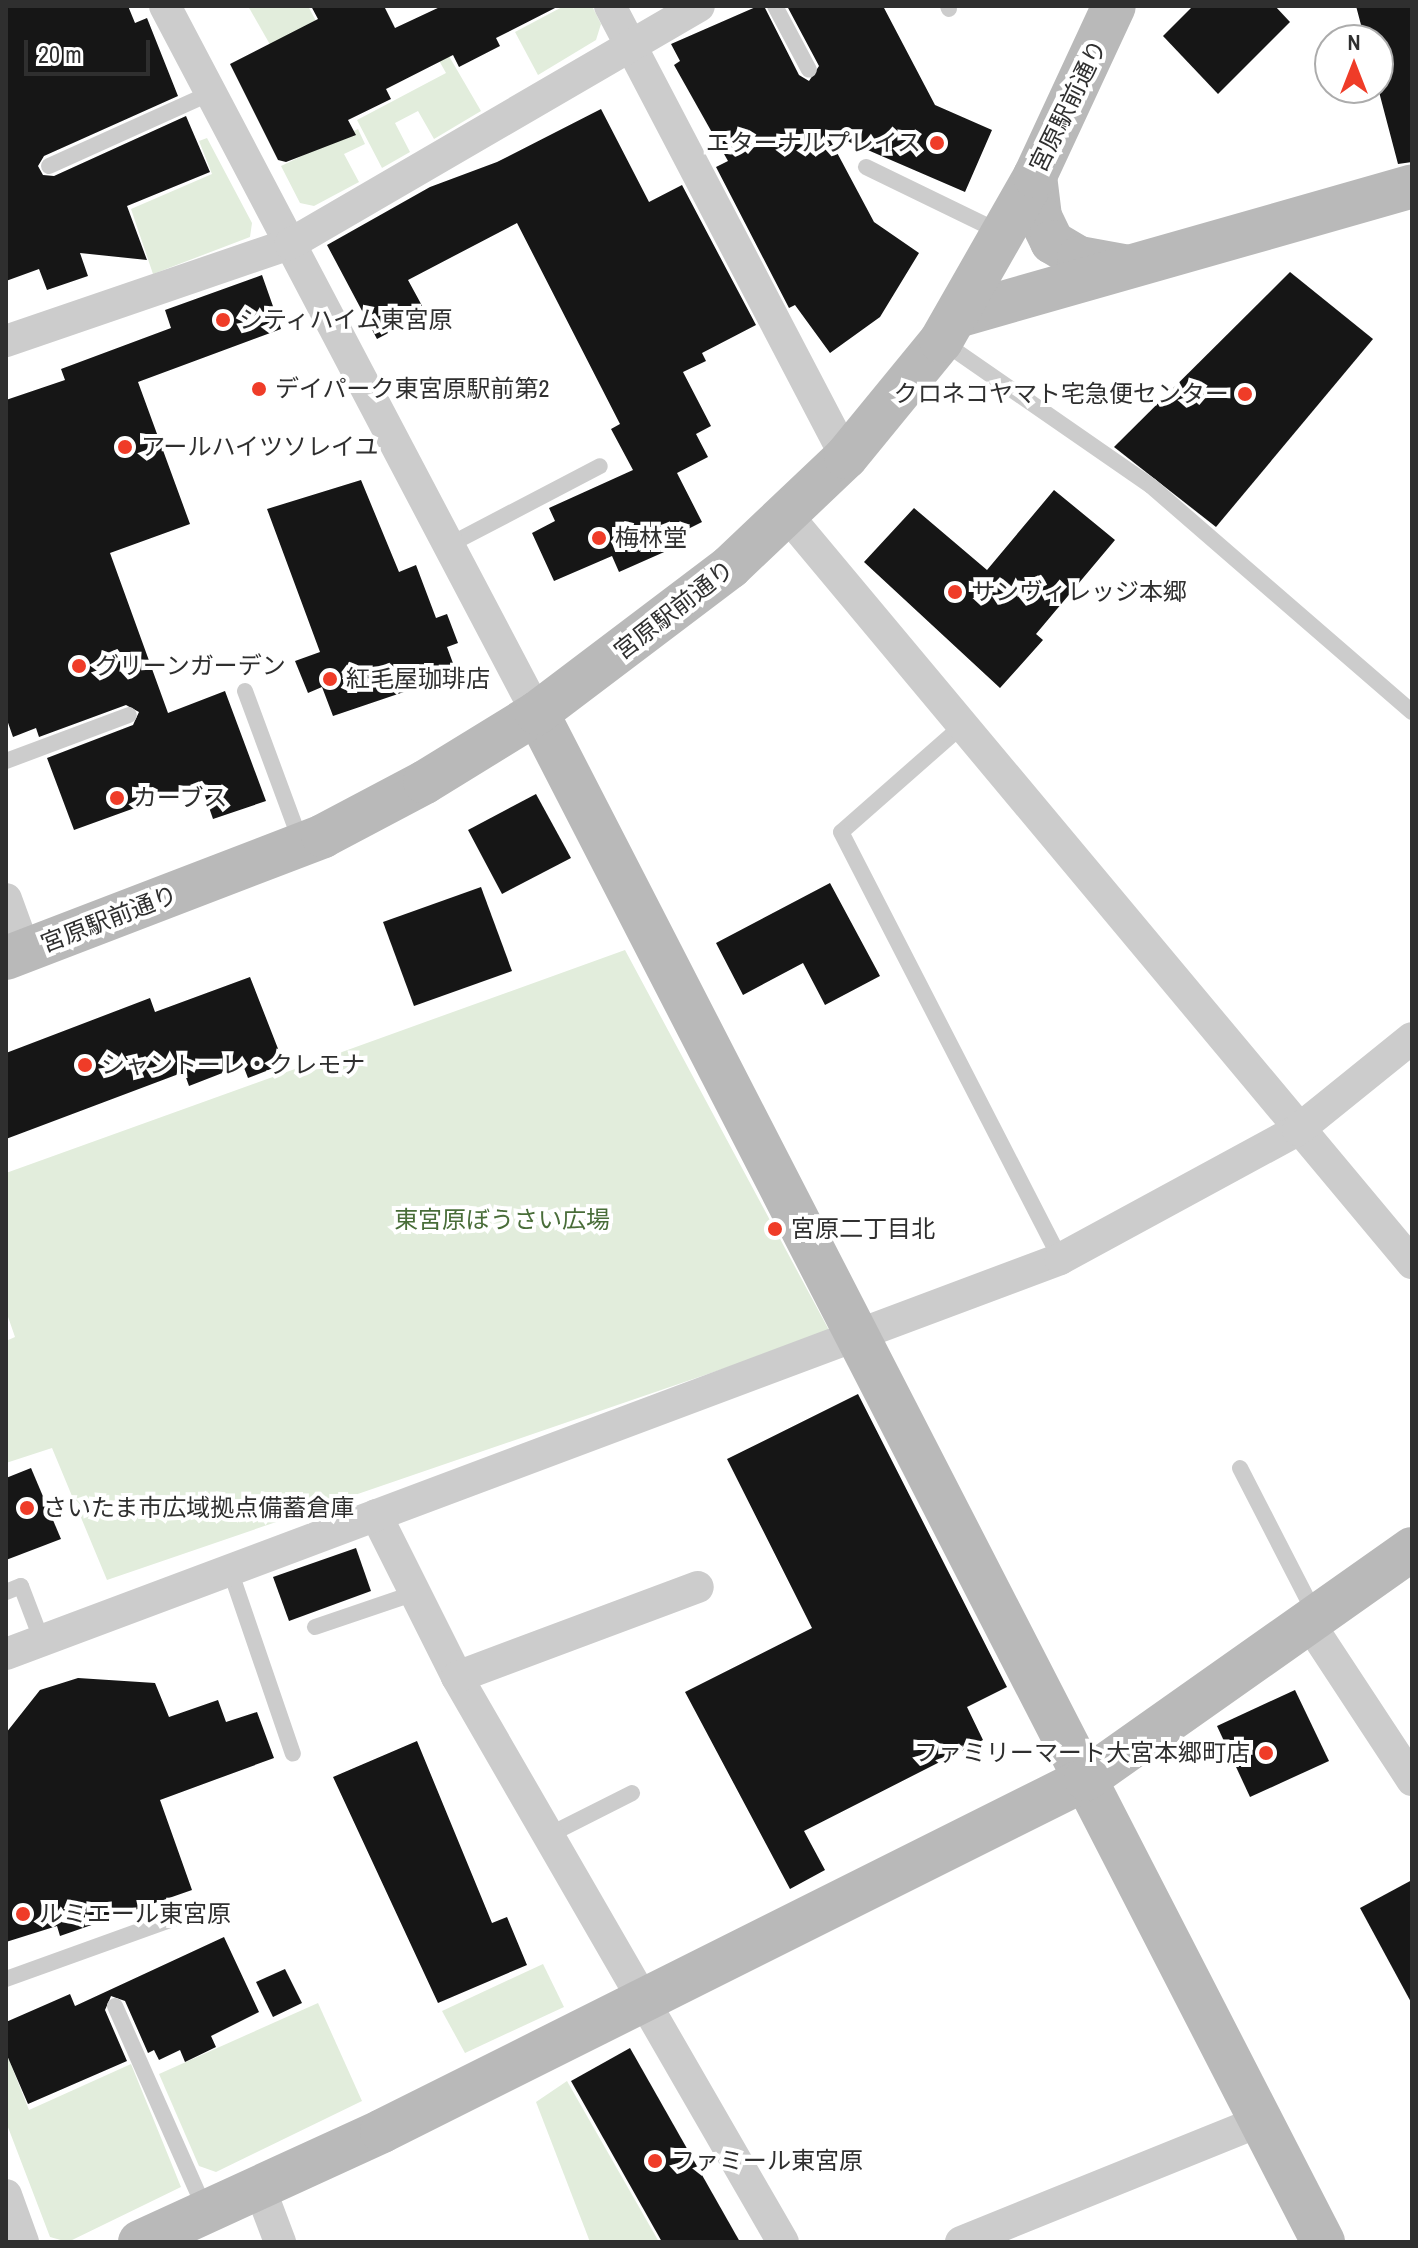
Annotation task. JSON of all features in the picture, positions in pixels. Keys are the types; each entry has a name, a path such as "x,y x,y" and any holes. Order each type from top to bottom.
{"street":[{"path":"165,6 860,1334 1323,2242"},
{"path":"610,6 846,457"},
{"path":"6,341 290,244 699,6"},
{"name":"宮原駅前通り","path":"16,954 302,844 425,782 537,713 674,613 787,515 846,457 949,329 1035,176 1114,6"},
{"path":"1035,176 1040,217 1052,242 1079,258 1126,267"},
{"path":"949,329 1126,267 1409,189"},
{"path":"787,515 1412,1263"},
{"path":"6,899 16,954"},
{"path":"6,1654 1060,1259 1298,1130 1412,1038"},
{"path":"376,1515 457,1677 783,2242"},
{"path":"140,2242 260,2189 419,2126 644,2001 1086,1779 1412,1549"},
{"path":"457,1677 698,1587"},
{"path":"1313,1620 1412,1780"},
{"path":"961,2242 1260,2121"},
{"path":"260,2189 280,2242"},
{"path":"6,2195 23,2242"}],"lane":[{"path":"775,6 809,70"},
{"path":"49,166 211,93"},
{"path":"866,167 1003,234"},
{"path":"949,329 1151,486 1412,712"},
{"path":"449,545 600,466"},
{"path":"245,691 302,844"},
{"path":"6,761 129,715"},
{"path":"963,725 841,832 1060,1259"},
{"path":"1240,1468 1313,1620"},
{"path":"230,1570 293,1754"},
{"path":"6,1592 21,1586 42,1641"},
{"path":"315,1627 415,1593"},
{"path":"549,1835 632,1793"},
{"path":"6,1979 198,1910"},
{"path":"115,2006 207,2213"}],"green space":[{"path":"248,6 308,6 324,36 292,83"},
{"path":"564,6 592,6 601,24 596,40 538,75 515,32"},
{"path":"432,27 481,111 434,139 418,111 395,123 410,152 382,168 357,120 446,73 423,32"},
{"path":"358,129 365,144 344,154 359,182 314,206 300,203 281,166"},
{"path":"207,138 252,223 250,237 153,274 131,209 212,174 199,141"},
{"name":"東宮原ぼうさい広場","path":"625,950 830,1332 107,1580 52,1448 6,1463 6,1341 15,1337 6,1311 6,1173"},
{"path":"543,1964 564,2007 465,2053 442,2011"},
{"path":"318,2003 362,2101 216,2172 199,2166 159,2074"},
{"path":"6,2052 29,2110 131,2064 181,2187 68,2242 50,2237 6,2122"},
{"path":"567,2081 659,2242 590,2242 536,2102"}],"building":[{"path":"6,6 128,6 135,23 147,18 178,96 44,156 38,166 43,175 54,176 186,116 210,172 127,206 147,260 80,253 88,276 47,290 39,269 6,281"},
{"path":"311,6 384,6 395,28 442,6 559,6 496,38 500,46 459,67 453,55 386,89 391,99 348,120 356,135 286,162 278,160 230,64 318,19"},
{"path":"764,6 799,75 809,81 819,66 787,6 883,6 935,105 992,130 965,192 826,132 874,222 919,253 880,317 830,353 795,305 789,308 716,167 728,161 674,65 680,61 671,44"},
{"path":"1193,6 1275,6 1290,22 1218,94 1163,36"},
{"path":"1356,6 1412,6 1412,162 1398,164 1382,104 1394,104 1394,24 1361,24"},
{"path":"601,109 649,202 682,185 756,325 702,353 706,361 683,372 711,426 696,434 708,457 677,473 702,522 666,540 671,549 619,572 612,556 554,581 532,533 555,521 549,508 633,470 611,429 620,424 517,223 408,280 426,313 377,339 327,245 430,187 497,162"},
{"path":"1290,272 1373,339 1216,527 1114,447"},
{"path":"262,275 281,329 138,382 190,524 110,553 168,713 225,691 266,801 213,819 201,784 74,830 47,758 133,725 139,712 126,705 39,737 36,728 13,737 6,717 6,400 65,380 61,369 171,328 165,310"},
{"path":"361,480 399,572 416,565 436,618 447,614 458,643 447,647 457,674 333,716 322,687 308,693 295,661 320,652 267,509"},
{"name":"サンヴィレッジ本郷","path":"1054,490 1115,540 1036,634 1043,640 1000,688 864,562 914,508 987,570"},
{"path":"536,794 571,858 502,894 468,830"},
{"path":"830,883 880,976 825,1005 803,963 743,995 716,943"},
{"path":"481,887 512,971 414,1006 383,922"},
{"path":"250,977 284,1064 248,1078 243,1065 189,1086 184,1072 6,1139 6,1053 150,998 155,1012"},
{"path":"858,1394 1007,1687 967,1707 983,1740 804,1831 825,1870 790,1889 685,1692 812,1628 727,1459"},
{"name":"さいたま市広域拠点備蓄倉庫","path":"31,1468 61,1539 6,1560 6,1478"},
{"path":"356,1548 371,1591 289,1621 273,1577"},
{"path":"78,1678 155,1683 169,1717 218,1700 226,1722 257,1712 274,1758 160,1800 192,1890 60,1936 57,1926 6,1942 6,1733 40,1690"},
{"path":"1295,1690 1329,1761 1250,1797 1217,1726"},
{"path":"417,1741 492,1923 507,1917 527,1965 438,2003 333,1777"},
{"path":"1412,1880 1412,2004 1360,1908"},
{"path":"224,1937 259,2012 211,2036 216,2047 185,2062 180,2050 159,2060 154,2050 148,2053 125,2001 111,1996 105,2010 127,2061 28,2104 6,2053 6,2022 70,1994 75,2006"},
{"path":"285,1969 302,2003 273,2017 256,1982"},
{"name":"ファミール東宮原","path":"630,2048 740,2242 662,2242 571,2081"}],"place":[{"name":"エターナルプレイス","path":"937,143"},
{"name":"シティハイム東宮原","path":"223,320"},
{"name":"デイパーク東宮原駅前第2","path":"259,389"},
{"name":"クロネコヤマト宅急便センター","path":"1245,394"},
{"name":"アールハイツソレイユ","path":"125,447"},
{"name":"梅林堂","path":"599,538"},
{"name":"サンヴィレッジ本郷","path":"955,592"},
{"name":"グリーンガーデン","path":"79,666"},
{"name":"紅毛屋珈琲店","path":"330,679"},
{"name":"カーブス","path":"117,798"},
{"name":"シャントーレ・クレモナ","path":"85,1065"},
{"name":"宮原二丁目北","path":"775,1229"},
{"name":"さいたま市広域拠点備蓄倉庫","path":"27,1508"},
{"name":"ファミリーマート大宮本郷町店","path":"1266,1753"},
{"name":"ルミエール東宮原","path":"23,1914"},
{"name":"ファミール東宮原","path":"655,2161"}]}
